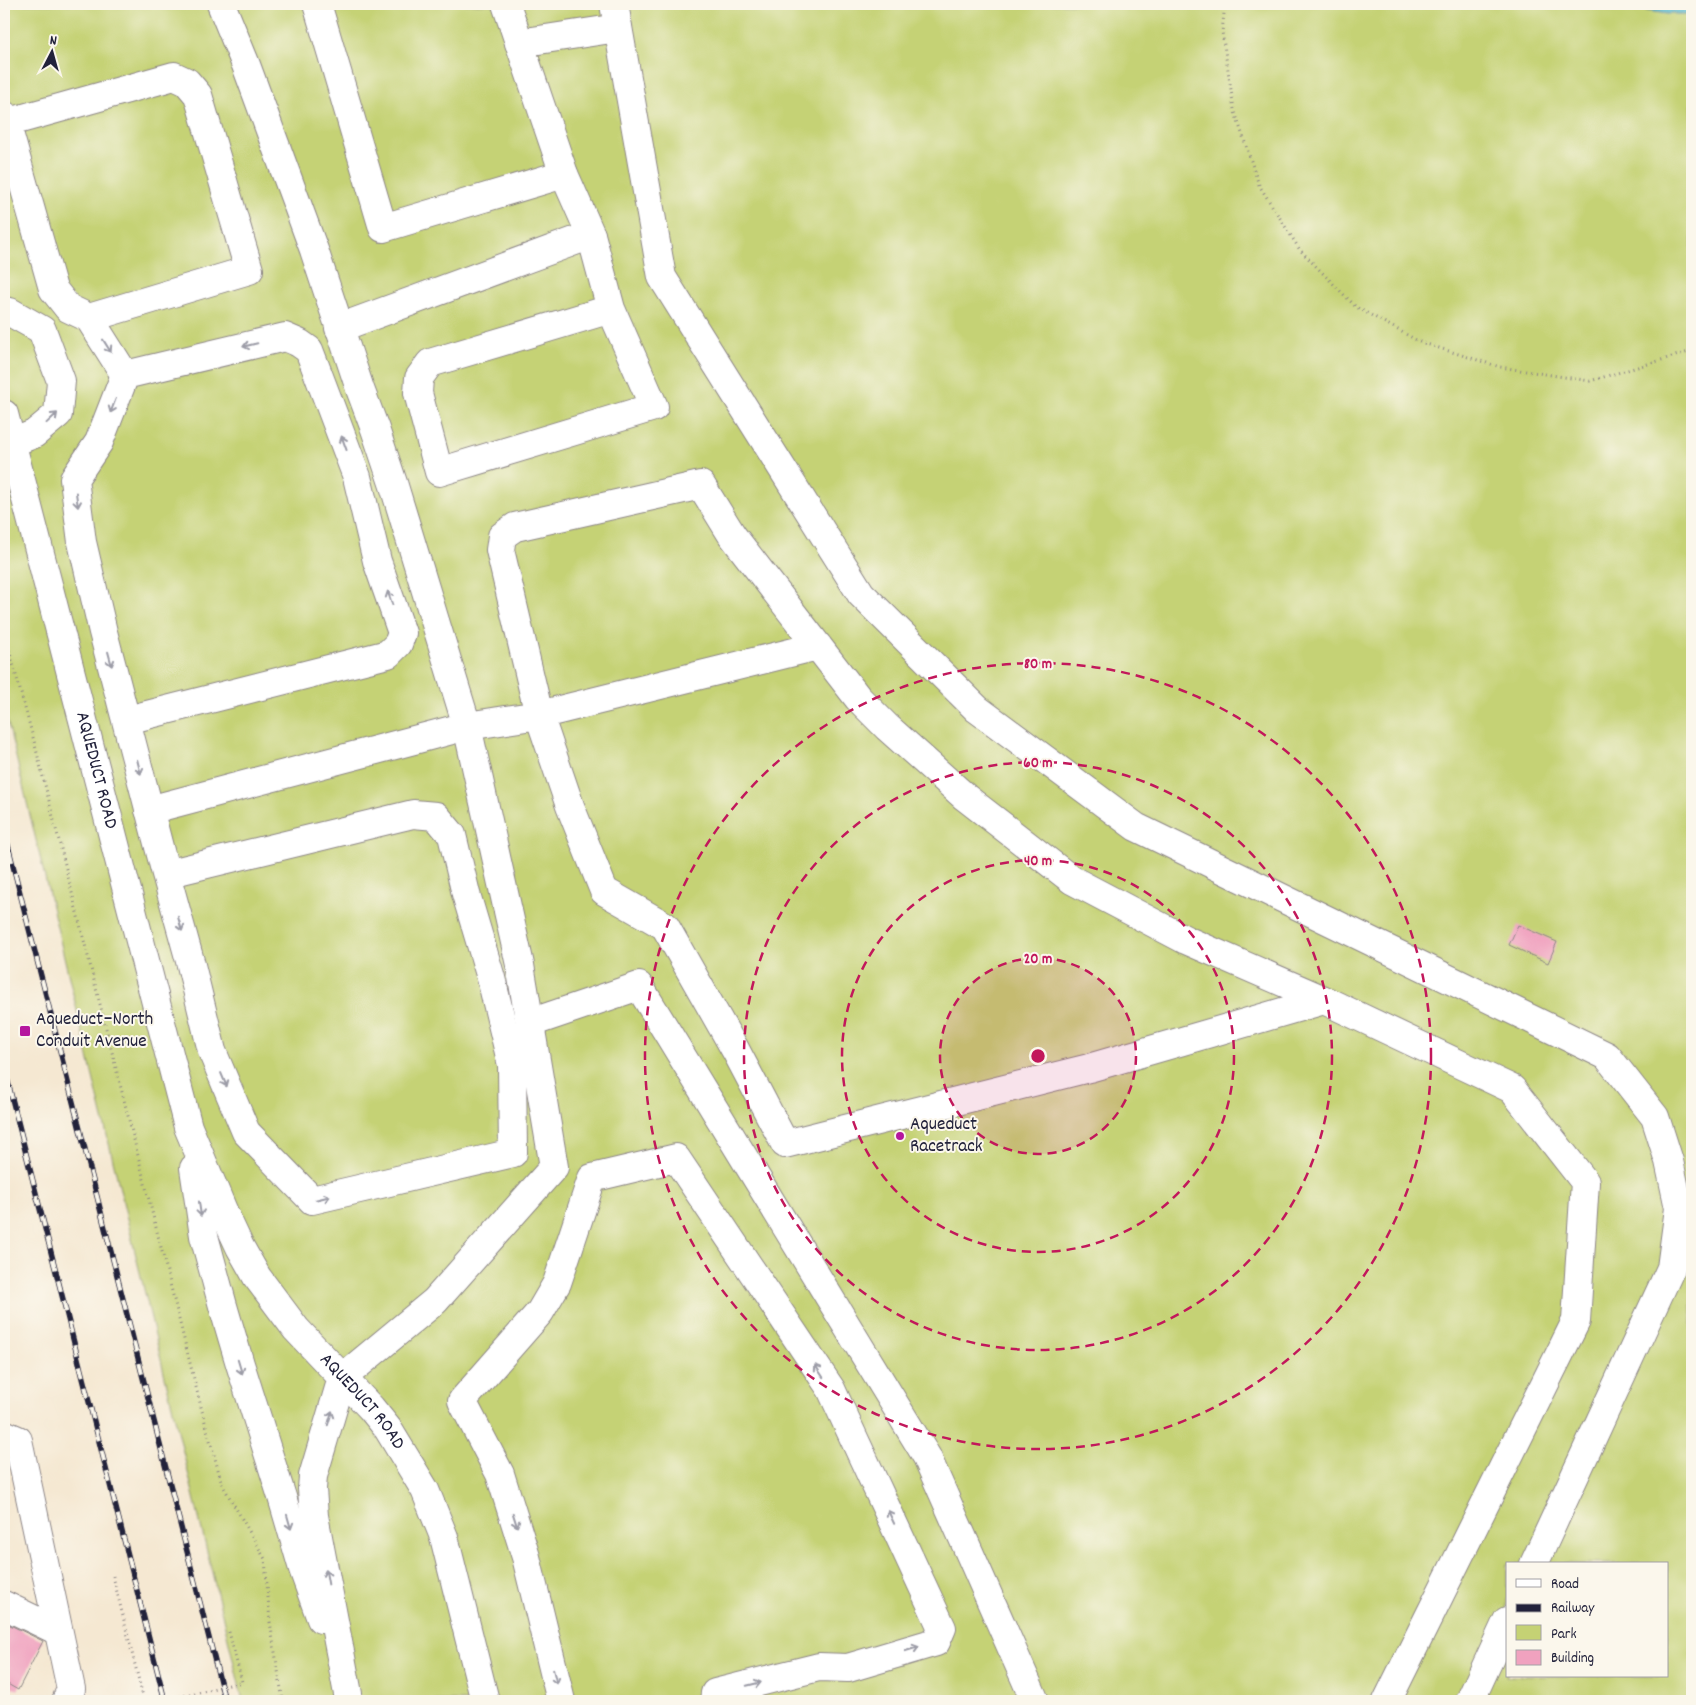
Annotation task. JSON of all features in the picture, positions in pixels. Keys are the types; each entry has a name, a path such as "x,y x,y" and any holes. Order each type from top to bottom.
{"street":[{"path":"221,4 246,65 314,250 394,486 467,726 520,965 554,1167 435,1301 342,1378 317,1460 312,1489 314,1516 349,1697"},
{"path":"316,4 383,228 564,174"},
{"path":"506,4 564,174 591,235 611,309 654,407 438,472 418,393 419,378 430,363 611,309"},
{"path":"519,43 616,16 662,277 861,594 977,709 1136,827 1607,1056 1656,1117 1669,1160 1679,1208 1671,1268 1535,1562"},
{"path":"89,318 249,270 198,95 187,82 174,76 5,119 53,289 68,308 89,318 125,375"},
{"path":"339,328 591,235"},
{"path":"4,311 10,312 42,330 61,380 58,414 34,434 11,443"},
{"path":"125,375 285,337 299,342 309,350 357,477 377,561 402,633 398,644 388,654 127,720"},
{"path":"125,375 99,442 74,479 82,542 103,632 212,1051 246,1132 312,1200 512,1153 512,1065 491,978 466,894 452,835 436,816 413,814 166,874"},
{"name":"AQUEDUCT ROAD","path":"4,414 188,1126 204,1236 240,1364 303,1569 349,1697"},
{"path":"1324,1000 1089,1068 785,1144 665,926 604,891 570,806 539,715 500,550 502,536 514,527 701,484 732,536 858,698 887,727 965,797 1072,880 1186,940 1324,1000 1512,1089 1585,1182 1576,1321 1387,1701"},
{"path":"149,810 467,726 539,715 818,646"},
{"path":"530,1023 639,986 927,1457 1035,1701"},
{"name":"AQUEDUCT ROAD","path":"188,1126 229,1223 257,1277 296,1329 388,1429 425,1490 444,1537 485,1701"},
{"path":"561,1701 526,1557 500,1474 462,1401 540,1312 557,1283 592,1178 676,1158 831,1389 942,1628 936,1642 848,1668 819,1668 715,1693 714,1701"},
{"path":"4,1434 18,1440 72,1689 66,1701"},
{"path":"4,1605 58,1631"},
{"path":"1470,1701 1506,1623"}],"path":[{"path":"1225,4 1222,32 1234,109 1259,185 1300,250 1356,307 1420,342 1500,367 1590,381 1692,351"},
{"path":"4,631 34,741 204,1420 222,1484 265,1559 270,1622 283,1701"},
{"path":"113,1576 144,1701"},
{"path":"160,1701 242,1682 228,1628"}],"green space":[{"name":"Aqueduct Racetrack","path":"4,4 1692,4 1692,1701 243,1701 4,707"}],"water":[{"path":"1618,4 1692,4 1692,14 1667,14 1623,7"}],"building":[{"path":"1518,925 1557,942 1548,963 1509,945"},
{"path":"4,1622 43,1641 18,1690 4,1682"}],"railway":[{"path":"4,830 225,1701"},
{"path":"4,1067 165,1701"}],"place":[{"name":"Aqueduct–North Conduit Avenue","path":"25,1031"},
{"name":"Aqueduct Racetrack","path":"900,1136"}]}
